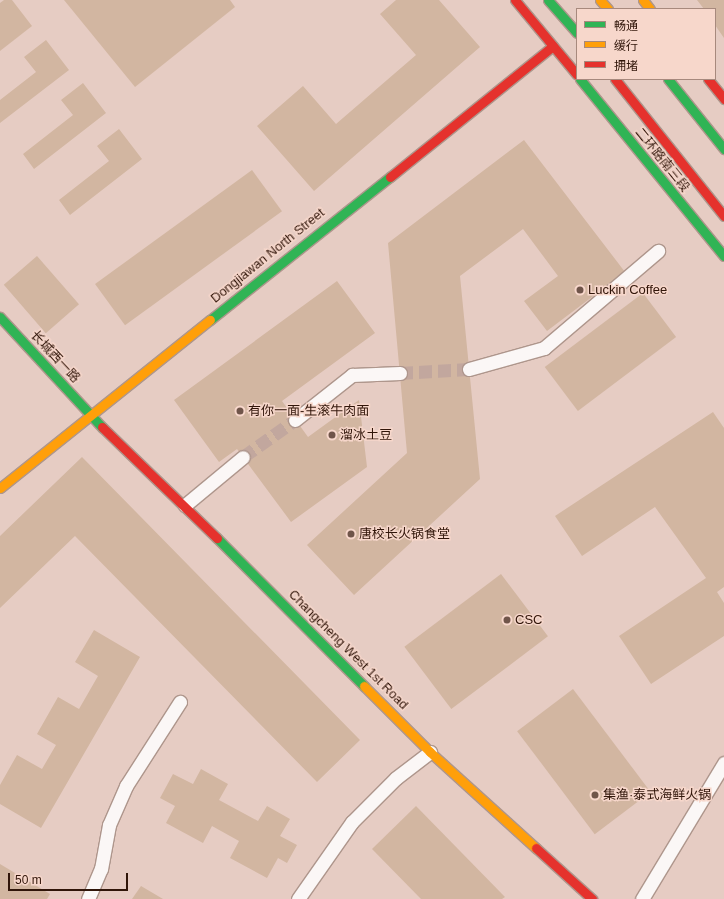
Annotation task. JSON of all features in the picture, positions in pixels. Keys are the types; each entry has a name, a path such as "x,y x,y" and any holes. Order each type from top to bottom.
{"main road":[{"path":"515,0 576,74"},
{"path":"548,0 576,33"},
{"path":"600,0 607,8"},
{"path":"643,0 649,8"},
{"name":"Dongjiawan North Street","path":"0,488 553,46"},
{"name":"二环路南三段","path":"581,80 724,256"},
{"path":"616,80 724,216"},
{"path":"669,80 724,149"},
{"path":"709,80 724,99"},
{"name":"长城西一路","path":"0,317 90,415"},
{"name":"Changcheng West 1st Road","path":"90,415 185,505 430,752 592,899"}],"street":[{"path":"469,369 544,348 658,251"},
{"path":"295,420 352,375 400,373"},
{"path":"185,505 243,457"},
{"path":"88,899 101,868 109,825 126,786 180,702"},
{"path":"298,899 352,822 396,778 430,752"},
{"path":"642,899 724,763"}],"building":[{"path":"4,0 12,0 32,26 0,51 0,3"},
{"path":"64,0 230,0 235,7 135,87"},
{"path":"396,0 439,0 480,47 314,191 257,126 303,86 336,124 416,55 380,14"},
{"path":"697,0 724,0 724,38 716,26 716,8 703,8"},
{"path":"46,40 69,70 0,123 0,100 36,72 24,57"},
{"path":"83,83 106,113 34,169 23,154 73,115 61,100"},
{"path":"119,129 142,159 70,215 59,200 109,161 97,146"},
{"path":"524,140 625,272 547,331 524,301 558,276 523,229 460,276 480,479 354,595 307,545 407,453 388,243"},
{"path":"252,170 282,211 125,325 95,284"},
{"path":"37,256 79,304 46,333 4,285"},
{"path":"337,281 375,333 282,401 308,437 359,400 367,467 291,522 237,449 219,462 174,400"},
{"path":"643,293 676,337 578,411 545,367"},
{"path":"713,412 724,428 724,587 717,592 724,603 724,636 651,684 619,636 706,578 655,507 582,556 555,516"},
{"path":"82,457 360,740 317,782 75,536 0,608 0,536"},
{"path":"501,574 548,636 451,709 404,647"},
{"path":"94,630 140,657 41,828 0,804 0,785 17,755 42,769 56,745 37,734 58,697 79,709 98,676 75,662"},
{"path":"573,689 651,792 595,834 517,731"},
{"path":"201,769 228,784 219,800 258,821 267,806 290,819 280,836 297,845 287,863 278,858 267,878 230,858 239,841 212,826 203,843 166,823 175,806 160,798 173,774 193,784"},
{"path":"416,806 505,897 502,899 421,899 372,849"},
{"path":"0,864 50,894 47,899 0,899"},
{"path":"141,886 163,899 132,899"}],"tunnel":[{"path":"400,373 469,369"},
{"path":"243,457 295,420"}],"traffic: fast":[{"path":"548,0 576,32"},
{"path":"581,80 724,256"},
{"path":"669,80 724,149"},
{"path":"210,320 390,177"},
{"path":"0,317 102,427"},
{"path":"217,538 364,686"}],"traffic: slow":[{"path":"600,0 607,8"},
{"path":"643,0 649,8"},
{"path":"0,488 210,320"},
{"path":"364,686 430,752 536,848"}],"traffic: jam":[{"path":"515,0 576,74"},
{"path":"390,177 553,46"},
{"path":"616,80 724,216"},
{"path":"709,80 724,99"},
{"path":"102,427 217,538"},
{"path":"536,848 592,899"}],"place":[{"name":"Luckin Coffee","path":"580,290"},
{"name":"有你一面-生滚牛肉面","path":"240,411"},
{"name":"溜冰土豆","path":"332,435"},
{"name":"唐校长火锅食堂","path":"351,534"},
{"name":"CSC","path":"507,620"},
{"name":"集渔·泰式海鲜火锅","path":"595,795"}]}
